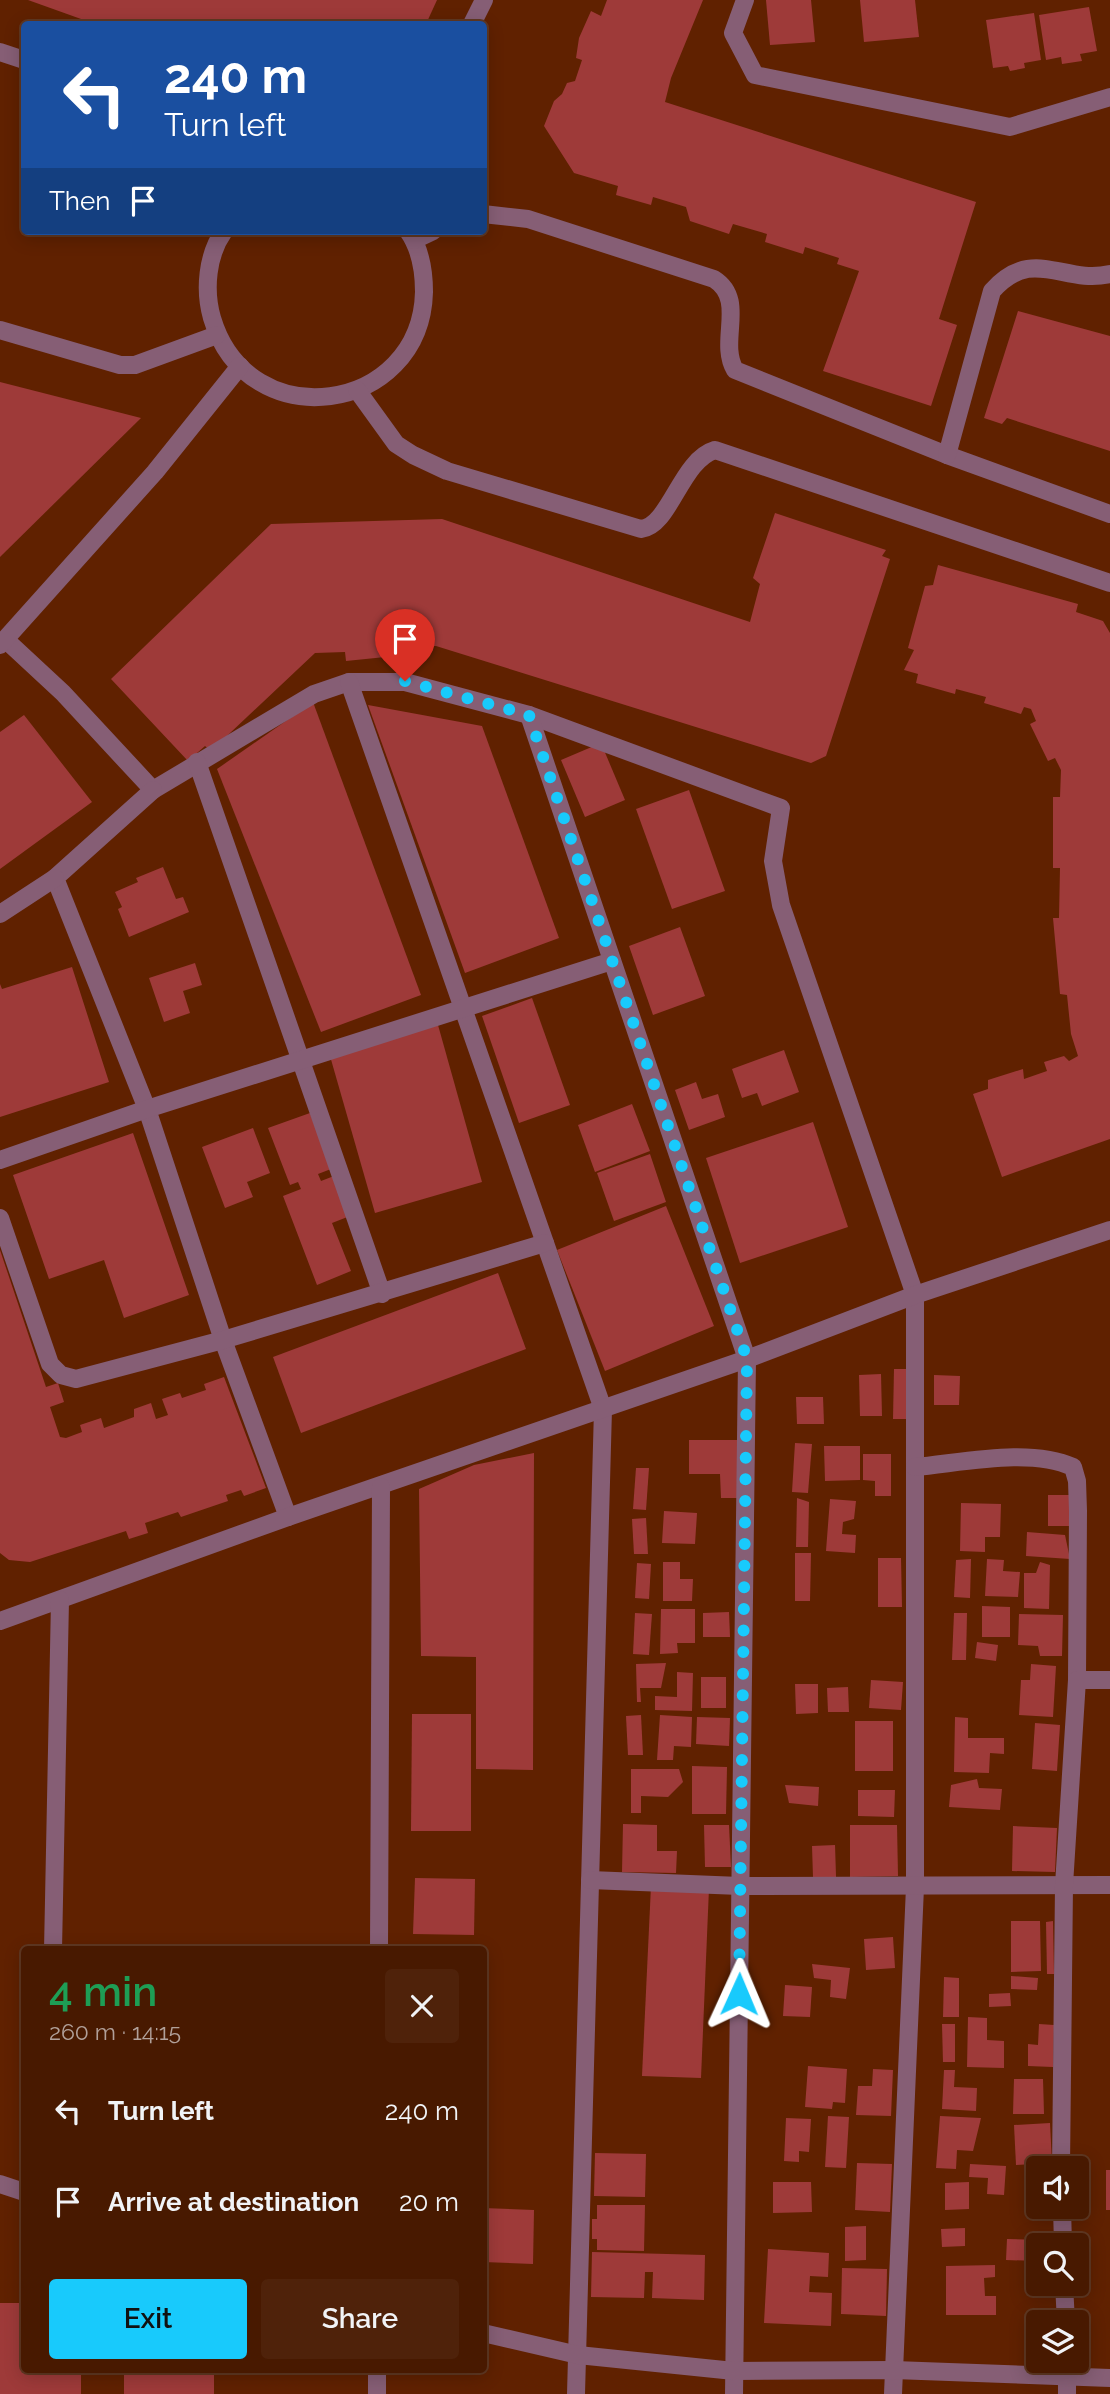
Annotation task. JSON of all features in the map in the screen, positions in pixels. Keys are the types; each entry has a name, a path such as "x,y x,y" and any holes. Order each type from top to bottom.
{"street":[{"path":"474,21 484,0"},
{"path":"745,0 733,33 755,75 1010,127 1110,97"},
{"path":"0,52 21,59"},
{"path":"487,214 528,219 714,279 722,284 731,299 731,359 735,370 947,455 1110,514"},
{"path":"222,235 208,271 208,304 217,335 240,366 262,386 295,396 326,397 357,390 388,371 411,344 423,310 424,274 411,235"},
{"path":"947,455 992,291 997,285 1014,272 1027,267 1042,266 1090,279 1110,274"},
{"path":"0,330 120,365 135,365 217,335"},
{"path":"153,790 63,693 4,643 155,472 240,366"},
{"path":"357,390 396,444 413,455 447,471 641,529 649,527 659,516 696,460 715,450 1110,583"},
{"path":"0,914 55,878 153,790 314,694 349,682 405,681 529,715 781,808 773,861 781,905 915,1295 915,1887 893,2394"},
{"path":"349,682 603,1409 576,2394"},
{"path":"529,715 747,1359 734,2394"},
{"path":"197,762 382,1294"},
{"path":"55,878 147,1109 223,1340 288,1517"},
{"path":"0,1160 147,1109 612,961"},
{"path":"0,1218 50,1364 61,1376 76,1379 382,1294 545,1243"},
{"path":"0,1621 288,1517 747,1359 915,1295 1110,1230"},
{"path":"915,1467 1037,1457 1058,1460 1073,1467 1077,1481 1077,1681 1064,1885 1061,2156"},
{"path":"379,1946 381,1487"},
{"path":"53,1946 60,1600"},
{"path":"1077,1681 1110,1680"},
{"path":"590,1880 740,1886 1110,1885"},
{"path":"0,2184 21,2191"},
{"path":"487,2334 578,2355 734,2371 894,2370 1110,2378"},
{"path":"377,2373 377,2394"}],"building":[{"path":"28,0 437,0 427,21 87,21"},
{"path":"607,0 703,0 671,78 665,102 976,202 939,319 957,325 931,406 823,371 859,271 837,264 839,258 805,247 803,254 765,242 767,234 733,224 729,234 690,221 686,207 653,197 651,205 616,195 618,186 574,173 544,126 554,101 562,94 567,83 575,81 582,60 576,58 579,38 591,11 601,16"},
{"path":"766,0 811,0 815,42 770,45"},
{"path":"860,0 915,0 919,37 864,42"},
{"path":"1089,7 1097,51 1080,54 1082,61 1062,64 1061,57 1046,60 1039,15"},
{"path":"1034,13 1041,60 1024,63 1025,68 1010,71 1008,66 993,68 986,20"},
{"path":"1018,311 1110,336 1110,451 1007,418 1002,424 984,418"},
{"path":"0,382 141,418 0,557"},
{"path":"775,513 886,550 882,556 890,559 826,756 811,763 436,646 404,647 405,655 346,661 345,652 315,653 211,751 205,746 188,761 111,679 271,524 442,519 750,622 760,584 753,578"},
{"path":"938,565 1078,604 1076,612 1103,621 1110,633 1110,1139 1002,1177 973,1094 988,1089 988,1080 1023,1069 1024,1079 1047,1071 1044,1062 1064,1056 1069,1061 1078,1056 1071,1034 1067,995 1060,994 1053,918 1059,918 1060,868 1053,868 1053,797 1060,797 1061,770 1055,758 1048,761 1030,724 1036,721 1031,709 1024,707 1021,714 984,703 986,697 956,689 955,694 916,683 918,674 904,670 914,650 908,648 925,586 933,585"},
{"path":"313,702 421,995 321,1032 217,769"},
{"path":"368,705 482,726 559,938 465,973"},
{"path":"24,715 92,802 0,869 0,732"},
{"path":"601,743 625,800 585,817 561,760"},
{"path":"689,790 725,891 672,909 636,809"},
{"path":"163,867 176,899 183,897 189,912 129,937 118,909 122,907 115,892 138,882 136,878"},
{"path":"680,927 705,996 653,1015 629,946"},
{"path":"195,963 202,985 183,991 190,1013 164,1022 149,978"},
{"path":"72,967 109,1082 0,1117 0,984 2,989"},
{"path":"532,998 570,1105 519,1123 482,1016"},
{"path":"438,1025 482,1182 375,1213 330,1056"},
{"path":"784,1050 799,1092 762,1106 757,1093 742,1098 732,1069"},
{"path":"696,1082 702,1099 718,1094 725,1117 689,1130 675,1090"},
{"path":"632,1104 650,1151 595,1172 578,1125"},
{"path":"310,1113 331,1169 318,1174 321,1181 334,1176 350,1216 332,1223 351,1271 317,1285 283,1196 301,1189 298,1182 290,1185 268,1128"},
{"path":"813,1122 848,1227 740,1263 706,1158"},
{"path":"253,1128 270,1173 247,1182 253,1197 225,1208 202,1147"},
{"path":"133,1133 189,1295 124,1318 104,1260 49,1279 13,1175"},
{"path":"650,1154 666,1202 614,1221 597,1173"},
{"path":"666,1206 714,1326 605,1371 557,1250"},
{"path":"0,1250 46,1387 58,1383 64,1402 50,1407 60,1437 66,1438 82,1432 80,1425 101,1418 104,1428 134,1417 134,1409 151,1403 156,1419 168,1415 162,1399 180,1393 182,1398 206,1390 204,1384 224,1377 266,1488 244,1496 241,1490 226,1495 228,1501 181,1517 178,1512 145,1523 148,1533 129,1539 126,1531 30,1562 9,1560 0,1553"},
{"path":"498,1273 526,1349 301,1433 273,1357"},
{"path":"894,1369 907,1369 906,1419 893,1419"},
{"path":"881,1374 882,1416 860,1416 859,1375"},
{"path":"934,1375 960,1376 959,1405 934,1405"},
{"path":"796,1397 823,1397 824,1424 797,1424"},
{"path":"689,1440 738,1440 738,1498 721,1498 720,1474 689,1474"},
{"path":"795,1443 812,1444 808,1493 792,1492"},
{"path":"824,1446 860,1446 860,1480 825,1481"},
{"path":"534,1453 533,1770 476,1769 476,1657 421,1656 419,1489 474,1465"},
{"path":"863,1454 891,1454 891,1496 875,1496 875,1481 863,1480"},
{"path":"636,1468 649,1468 646,1510 633,1509"},
{"path":"1048,1495 1070,1495 1070,1526 1048,1526"},
{"path":"797,1498 809,1502 808,1547 796,1547"},
{"path":"830,1499 856,1501 854,1519 843,1522 842,1534 856,1535 855,1553 826,1551"},
{"path":"961,1503 1001,1504 1000,1537 985,1537 985,1552 960,1551"},
{"path":"664,1511 697,1513 695,1544 662,1543"},
{"path":"646,1518 648,1554 634,1554 632,1519"},
{"path":"1027,1532 1065,1535 1070,1559 1026,1556"},
{"path":"795,1553 811,1553 810,1601 795,1601"},
{"path":"878,1558 901,1558 902,1607 878,1607"},
{"path":"971,1559 970,1598 954,1597 956,1560"},
{"path":"987,1559 1004,1560 1003,1571 1020,1572 1018,1597 985,1596"},
{"path":"663,1562 680,1562 680,1579 693,1579 692,1601 663,1601"},
{"path":"1040,1562 1050,1565 1049,1609 1024,1608 1024,1573 1036,1573"},
{"path":"637,1563 651,1564 649,1599 635,1598"},
{"path":"982,1606 1010,1607 1010,1637 982,1637"},
{"path":"661,1609 695,1609 695,1643 677,1643 678,1653 660,1654"},
{"path":"729,1612 730,1637 703,1637 703,1613"},
{"path":"635,1613 652,1614 649,1655 633,1654"},
{"path":"954,1613 967,1613 966,1660 952,1660"},
{"path":"1019,1614 1063,1615 1062,1656 1040,1656 1038,1646 1018,1645"},
{"path":"977,1642 998,1645 996,1661 975,1658"},
{"path":"666,1663 661,1688 640,1688 641,1702 637,1702 636,1664"},
{"path":"1031,1664 1056,1666 1053,1717 1019,1715 1021,1680 1030,1680"},
{"path":"677,1672 693,1673 692,1711 655,1710 655,1696 677,1697"},
{"path":"701,1677 726,1677 726,1708 701,1708"},
{"path":"871,1680 903,1682 901,1710 869,1708"},
{"path":"795,1684 818,1684 818,1713 796,1714"},
{"path":"848,1687 849,1712 828,1712 827,1688"},
{"path":"412,1714 471,1714 471,1831 411,1831"},
{"path":"641,1715 643,1755 628,1755 626,1716"},
{"path":"660,1715 692,1717 691,1747 674,1746 673,1760 657,1760"},
{"path":"697,1717 730,1718 729,1746 696,1744"},
{"path":"955,1717 968,1718 968,1738 1004,1738 1004,1754 990,1753 989,1773 954,1772"},
{"path":"855,1721 893,1721 893,1771 855,1771"},
{"path":"1035,1723 1060,1725 1057,1771 1032,1769"},
{"path":"692,1766 727,1767 726,1814 692,1814"},
{"path":"631,1769 679,1769 683,1782 668,1797 641,1796 641,1813 631,1813"},
{"path":"977,1779 979,1788 1002,1789 1000,1810 949,1807 951,1785"},
{"path":"785,1785 819,1787 818,1806 789,1803"},
{"path":"858,1790 895,1790 894,1817 858,1816"},
{"path":"623,1824 657,1825 657,1851 677,1851 676,1873 622,1872"},
{"path":"704,1825 729,1825 731,1867 705,1867"},
{"path":"850,1825 897,1825 898,1876 850,1877"},
{"path":"1013,1826 1057,1828 1055,1872 1012,1871"},
{"path":"835,1845 836,1877 813,1878 812,1846"},
{"path":"415,1878 475,1879 474,1935 413,1934"},
{"path":"651,1886 709,1888 701,2078 642,2076"},
{"path":"1011,1921 1040,1921 1041,1971 1011,1972"},
{"path":"1053,1921 1054,1974 1047,1974 1046,1922"},
{"path":"893,1937 895,1968 866,1970 864,1939"},
{"path":"812,1964 850,1968 846,1999 830,1997 831,1980 814,1978"},
{"path":"1011,1976 1038,1978 1037,1990 1011,1989"},
{"path":"944,1977 959,1978 959,2017 943,2017"},
{"path":"785,1985 812,1987 810,2017 783,2016"},
{"path":"1010,1993 1011,2006 989,2007 989,1994"},
{"path":"968,2017 987,2018 987,2040 1004,2041 1004,2068 967,2067"},
{"path":"942,2024 955,2024 955,2062 943,2062"},
{"path":"1039,2024 1054,2025 1053,2067 1028,2066 1028,2044 1038,2045"},
{"path":"808,2066 847,2069 845,2103 833,2102 832,2109 805,2107"},
{"path":"873,2069 893,2070 891,2116 856,2115 858,2086 872,2086"},
{"path":"944,2070 955,2070 954,2087 977,2088 976,2111 942,2109"},
{"path":"1014,2079 1043,2079 1044,2114 1013,2114"},
{"path":"828,2116 849,2117 846,2168 825,2167"},
{"path":"940,2116 981,2118 973,2151 957,2150 956,2169 936,2168"},
{"path":"786,2118 811,2119 809,2152 799,2151 799,2162 784,2161"},
{"path":"1050,2123 1052,2156 1026,2156 1026,2164 1016,2165 1014,2125"},
{"path":"595,2153 646,2154 645,2197 594,2196"},
{"path":"857,2163 892,2164 890,2212 855,2210"},
{"path":"970,2164 1006,2166 1004,2195 987,2194 988,2178 969,2177"},
{"path":"1106,2170 1110,2170 1110,2210 1106,2210"},
{"path":"773,2182 811,2182 812,2212 773,2213"},
{"path":"969,2182 969,2209 945,2210 945,2183"},
{"path":"597,2205 645,2205 644,2251 597,2250 597,2239 592,2239 592,2219 597,2219"},
{"path":"487,2208 534,2210 533,2264 487,2262"},
{"path":"866,2226 866,2260 845,2261 845,2227"},
{"path":"965,2228 965,2246 942,2247 941,2229"},
{"path":"1007,2239 1026,2240 1026,2261 1006,2260"},
{"path":"768,2249 829,2253 828,2277 810,2276 809,2292 832,2293 831,2326 764,2323"},
{"path":"592,2252 705,2255 704,2300 652,2298 653,2272 645,2272 644,2298 591,2297"},
{"path":"995,2265 995,2277 984,2278 985,2296 996,2296 996,2315 946,2315 946,2266"},
{"path":"842,2268 887,2269 886,2316 841,2314"},
{"path":"0,2303 21,2303 21,2373 81,2373 81,2394 0,2394"},
{"path":"124,2373 214,2373 214,2394 124,2394"}],"route":[{"path":"405,681 529,715 747,1359 739,1994"}]}
